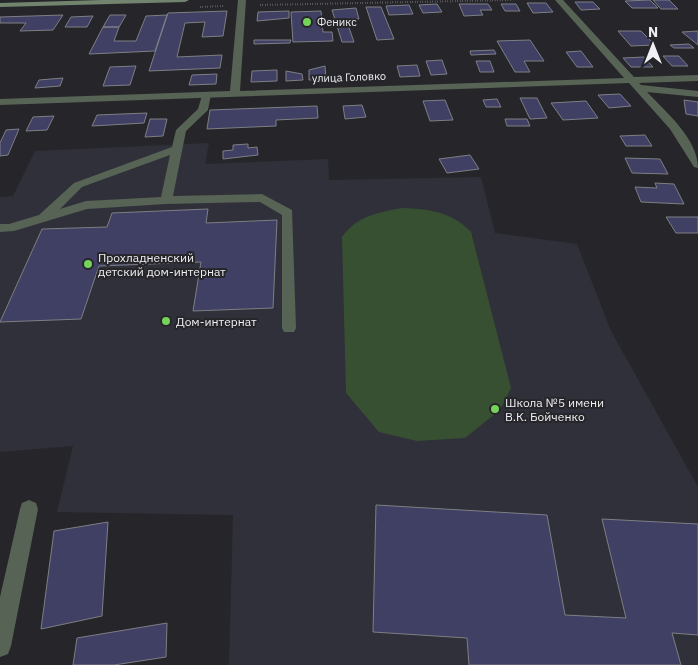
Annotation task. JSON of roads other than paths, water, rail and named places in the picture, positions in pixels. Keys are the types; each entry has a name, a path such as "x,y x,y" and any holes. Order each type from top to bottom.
{"main road":[{"path":"0,6 185,0"}],"street":[{"path":"235,93 242,0"},
{"path":"559,0 633,79 674,127 698,165"},
{"name":"улица Головко","path":"0,102 698,78"},
{"path":"640,88 698,94"},
{"path":"166,200 181,130 203,110 206,94"},
{"path":"42,218 78,185 177,149"},
{"path":"0,228 10,228 86,205 166,200 262,198 288,212 289,328"},
{"path":"0,646 29,509"}],"place":[{"name":"Феникс","path":"307,22"},
{"name":"Прохладненский детский дом-интернат","path":"88,264"},
{"name":"Дом-интернат","path":"166,321"},
{"name":"Школа №5 имени В.К. Бойченко","path":"495,409"}]}
